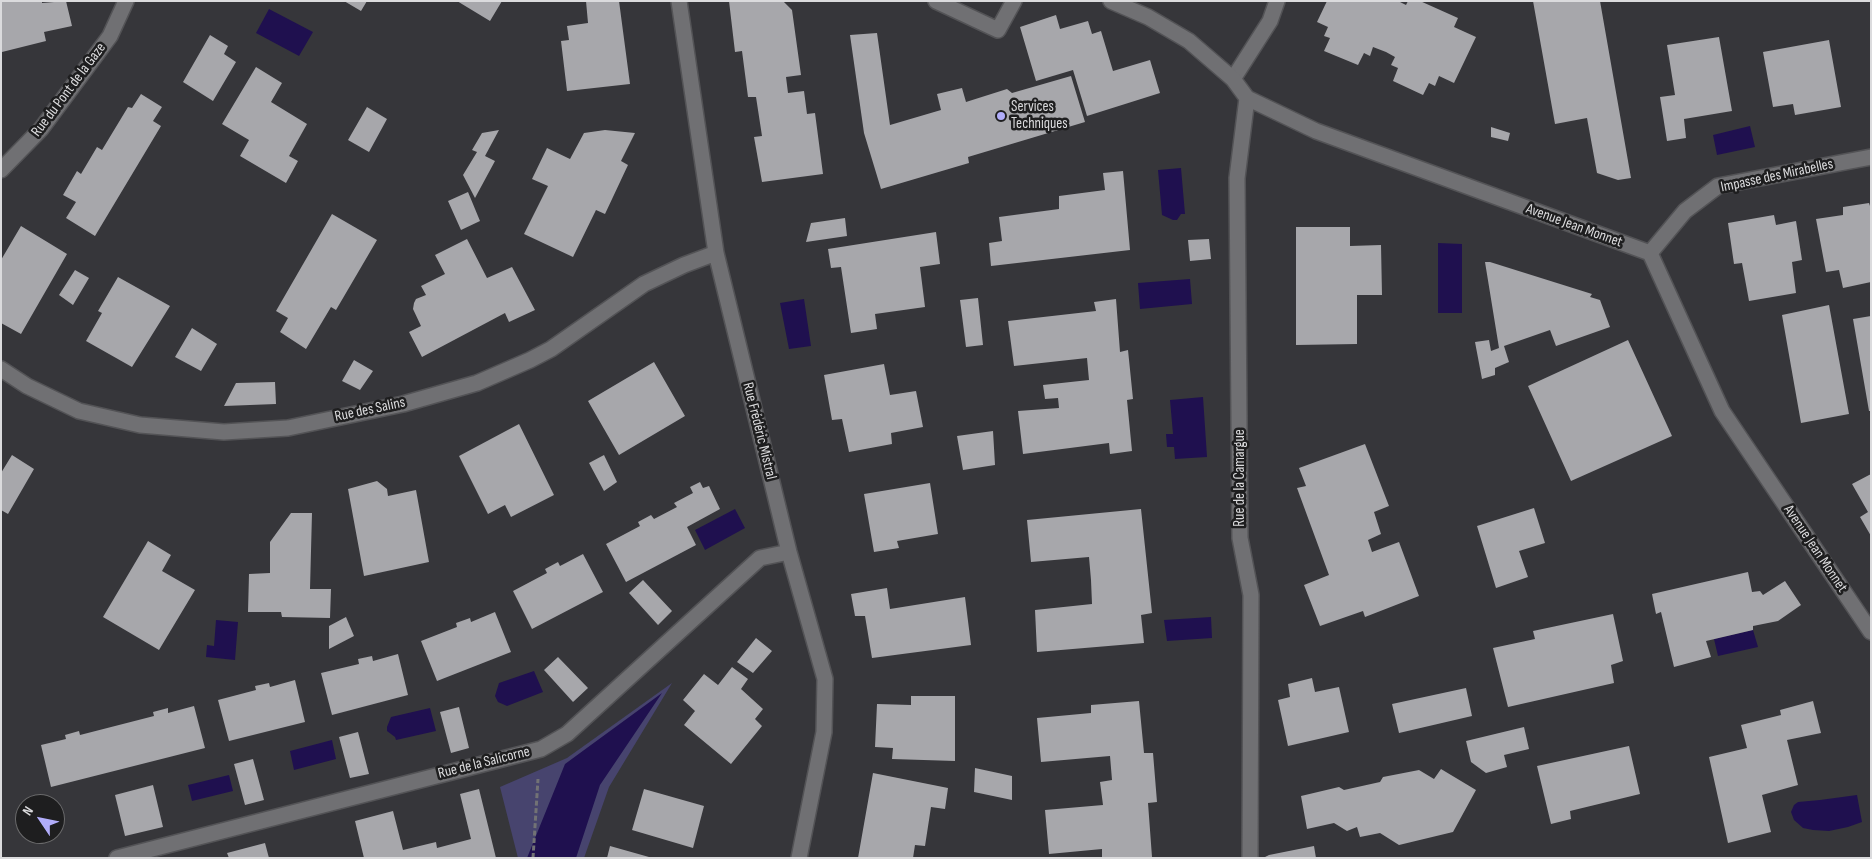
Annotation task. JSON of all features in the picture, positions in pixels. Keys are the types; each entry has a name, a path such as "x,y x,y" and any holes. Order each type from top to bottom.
{"street":[{"name":"Rue du Pont de la Gaze","path":"1,170 42,130 110,36 126,1"},
{"name":"Rue Frédéric Mistral","path":"679,1 716,253 789,552 825,679 824,732 799,858"},
{"path":"936,1 998,30 1014,1"},
{"name":"Avenue Jean Monnet","path":"1111,1 1148,17 1189,42 1233,79 1247,98 1316,132 1650,253 1722,411 1871,632"},
{"path":"1233,79 1270,21 1277,1"},
{"name":"Rue de la Camargue","path":"1247,98 1237,178 1240,538 1251,595 1250,858"},
{"name":"Impasse des Mirabelles","path":"1650,253 1685,211 1718,186 1871,157"},
{"name":"Rue des Salins","path":"1,369 26,386 78,411 140,425 224,432 288,428 403,404 476,383 551,349 644,284 684,265 716,253"},
{"name":"Rue de la Salicorne","path":"117,858 541,749 567,734 760,558 789,552"}],"path":[{"path":"533,858 541,749"}],"shaded area":[{"path":"269,9 313,32 299,56 256,33"},
{"path":"1750,126 1755,147 1717,155 1713,135"},
{"path":"1181,168 1185,214 1181,214 1177,220 1173,220 1162,215 1158,170"},
{"path":"1438,243 1462,244 1462,313 1438,313"},
{"path":"1190,279 1192,304 1140,309 1138,283"},
{"path":"804,299 811,346 789,349 780,303"},
{"path":"1203,397 1207,457 1175,459 1174,447 1167,447 1166,434 1173,434 1170,400"},
{"path":"735,509 745,528 705,550 695,530"},
{"path":"1211,617 1212,638 1167,641 1164,620"},
{"path":"216,620 238,622 235,660 206,657 207,645 214,646"},
{"path":"1753,630 1758,647 1718,656 1714,639"},
{"path":"534,671 543,692 507,706 498,702 495,696 499,683"},
{"path":"672,683 609,787 584,858 518,858 500,787 567,758"},
{"path":"662,693 600,785 576,858 527,858 565,764"},
{"path":"430,708 436,731 396,740 387,731 391,717"},
{"path":"332,740 336,759 294,770 290,751"},
{"path":"229,775 233,791 192,801 188,785"},
{"path":"1857,795 1862,822 1848,827 1829,831 1803,828 1794,820 1791,812 1794,805 1798,802"}],"building":[{"path":"1,1 42,1 42,3 66,1 72,26 44,32 46,41 2,52"},
{"path":"344,1 367,1 361,11"},
{"path":"457,1 502,1 490,21"},
{"path":"586,1 619,1 630,84 567,91 561,41 569,40 567,26 588,23"},
{"path":"729,1 783,1 792,10 801,75 786,77 788,93 804,91 807,114 815,113 823,174 762,182 754,137 762,136 756,97 748,97 742,51 735,52"},
{"path":"1327,1 1398,1 1406,5 1408,1 1420,1 1458,18 1454,27 1476,37 1454,83 1439,76 1435,86 1429,83 1423,95 1393,81 1398,68 1391,65 1395,57 1386,52 1373,47 1370,56 1364,53 1358,65 1324,51 1330,38 1324,36 1328,27 1317,22"},
{"path":"1533,1 1600,1 1631,178 1618,180 1597,173 1587,118 1555,124"},
{"path":"1056,15 1060,29 1088,21 1092,34 1101,31 1113,71 1150,60 1160,93 1087,116 1073,70 1036,81 1020,27"},
{"name":"Services Techniques","path":"877,33 890,125 941,110 937,94 962,88 966,102 1007,89 1012,93 1071,76 1085,122 968,157 969,163 881,189 864,133 850,35"},
{"path":"210,35 228,46 224,54 236,62 213,101 183,82"},
{"path":"1719,37 1732,111 1684,119 1686,138 1667,141 1660,97 1675,95 1667,45"},
{"path":"1829,40 1841,107 1795,115 1793,104 1773,107 1763,52"},
{"path":"256,67 282,83 271,102 307,124 289,156 298,161 286,183 240,156 249,140 222,124"},
{"path":"141,94 162,107 153,121 161,126 95,236 66,218 76,202 63,195 77,171 81,174 97,147 102,150 128,107 132,108"},
{"path":"367,107 387,119 369,152 348,140"},
{"path":"1491,127 1510,133 1508,141 1491,137"},
{"path":"499,130 485,156 495,161 475,198 463,175 477,152 472,150 482,133"},
{"path":"605,130 635,133 621,161 628,165 605,214 596,210 573,257 524,234 548,186 532,179 547,148 570,159 584,133"},
{"path":"1123,171 1130,250 991,266 989,243 1002,241 999,217 1059,209 1059,196 1105,190 1103,173"},
{"path":"468,192 480,221 461,230 448,201"},
{"path":"1869,203 1871,209 1871,282 1843,288 1839,270 1826,272 1816,219 1843,215 1843,207"},
{"path":"332,214 377,240 336,310 331,307 306,349 280,332 288,318 276,311"},
{"path":"1774,215 1776,225 1796,221 1802,260 1792,262 1796,293 1749,301 1742,263 1734,264 1728,223"},
{"path":"845,218 847,236 806,242 811,223"},
{"path":"21,226 67,254 21,334 1,323 1,260"},
{"path":"1296,227 1350,227 1350,246 1381,245 1382,295 1357,295 1357,344 1296,345"},
{"path":"936,232 940,264 920,267 925,307 875,314 877,329 851,333 841,267 831,268 828,249"},
{"path":"467,239 487,278 512,267 535,310 509,322 505,313 422,357 409,332 421,326 413,309 414,303 416,299 426,295 421,286 445,274 435,255"},
{"path":"1209,239 1211,259 1190,261 1188,240"},
{"path":"1485,262 1592,294 1590,297 1600,300 1610,327 1556,346 1550,330 1504,346 1509,362 1495,368 1495,375 1482,379 1475,342 1489,340 1491,351 1499,348"},
{"path":"75,270 89,278 73,305 59,295"},
{"path":"118,277 170,306 132,367 86,341 102,313 98,311"},
{"path":"978,298 983,345 966,347 960,300"},
{"path":"1116,299 1120,352 1128,350 1133,399 1127,400 1132,451 1110,454 1109,443 1023,454 1018,411 1059,408 1058,398 1045,399 1043,385 1089,380 1087,358 1014,366 1008,321 1096,311 1094,302"},
{"path":"1829,305 1849,414 1801,423 1782,315"},
{"path":"1871,316 1871,411 1869,411 1853,319"},
{"path":"192,328 217,344 201,371 175,357"},
{"path":"1628,340 1672,436 1571,481 1528,386"},
{"path":"354,360 373,371 360,390 342,381"},
{"path":"654,362 685,416 619,455 588,401"},
{"path":"884,364 890,395 916,391 923,427 891,433 892,444 849,452 842,419 832,420 824,375"},
{"path":"275,382 276,404 224,406 236,383"},
{"path":"519,424 554,495 511,517 505,505 488,514 459,456"},
{"path":"993,431 995,465 963,470 957,436"},
{"path":"1365,444 1389,506 1374,512 1381,534 1368,540 1372,552 1399,542 1419,596 1365,617 1363,611 1320,626 1304,585 1329,575 1297,488 1306,486 1299,468"},
{"path":"12,455 34,469 8,514 1,510 1,473"},
{"path":"604,455 617,482 604,491 589,463"},
{"path":"1871,474 1871,536 1860,517 1868,512 1852,484"},
{"path":"377,481 387,489 388,496 416,490 429,562 364,576 348,489"},
{"path":"700,482 703,488 709,486 720,509 687,527 696,545 626,582 606,544 640,526 638,522 651,515 654,519 677,507 674,503 693,493 690,487"},
{"path":"930,483 938,534 897,541 899,548 874,552 864,494"},
{"path":"1534,508 1545,543 1519,551 1528,577 1496,588 1477,526"},
{"path":"1141,509 1152,613 1141,615 1144,643 1037,652 1035,610 1092,604 1091,580 1089,557 1031,562 1027,520"},
{"path":"291,513 312,513 310,589 331,589 330,618 282,617 281,612 248,612 249,574 270,573 270,542"},
{"path":"148,541 171,555 162,571 195,590 159,650 103,617"},
{"path":"583,554 603,592 532,629 513,591 547,573 545,569 558,562 560,566"},
{"path":"1748,572 1752,592 1760,591 1763,595 1785,581 1801,605 1778,621 1753,626 1753,630 1706,641 1711,657 1674,667 1661,612 1656,614 1652,594"},
{"path":"643,580 672,611 658,625 629,593"},
{"path":"887,588 890,609 965,597 971,645 872,658 865,616 855,616 851,594"},
{"path":"495,612 511,652 437,681 421,641 457,627 456,623 470,618 471,622"},
{"path":"1613,614 1623,661 1611,665 1614,683 1508,707 1493,648 1535,639 1533,631"},
{"path":"346,617 354,636 329,649 329,626"},
{"path":"756,638 772,651 753,673 737,662"},
{"path":"398,654 408,695 332,715 321,673 359,664 358,659 372,656 373,661"},
{"path":"558,657 588,688 573,702 544,670"},
{"path":"732,667 748,679 741,689 763,709 755,719 762,726 731,764 684,725 695,711 683,700 704,674 718,685"},
{"path":"1312,678 1315,692 1339,687 1349,732 1288,746 1278,700 1290,697 1288,684"},
{"path":"295,680 305,722 229,741 218,700 256,690 255,686 269,683 270,687"},
{"path":"1466,688 1472,716 1399,733 1392,704"},
{"path":"911,696 955,696 955,761 892,759 893,748 875,747 877,704 911,705"},
{"path":"1139,701 1144,753 1153,753 1157,802 1148,803 1152,857 1102,858 1102,849 1049,854 1045,810 1103,805 1100,782 1112,780 1110,756 1041,762 1037,718 1091,713 1091,705"},
{"path":"1813,701 1821,733 1787,740 1798,785 1762,795 1771,832 1728,843 1709,757 1747,748 1741,725 1781,715 1780,710"},
{"path":"194,706 205,748 51,787 41,745 66,739 65,735 79,731 80,735 154,716 153,712 168,708 168,713"},
{"path":"459,707 469,748 451,753 440,712"},
{"path":"1524,727 1529,749 1504,755 1507,767 1486,773 1471,762 1466,741"},
{"path":"358,732 369,774 350,778 339,737"},
{"path":"1629,746 1640,794 1570,811 1571,819 1551,824 1537,766"},
{"path":"253,759 264,800 245,805 234,764"},
{"path":"975,768 1012,776 1012,800 974,792"},
{"path":"1441,769 1476,790 1453,832 1399,845 1380,833 1360,837 1357,827 1347,831 1334,823 1307,829 1301,796 1339,787 1344,790 1380,782 1383,777 1419,770 1434,779"},
{"path":"873,773 948,788 945,809 931,807 925,846 915,845 913,858 858,858"},
{"path":"153,785 163,827 125,836 115,795"},
{"path":"479,789 496,858 364,858 355,821 393,811 403,850 436,842 437,848 471,839 460,794"},
{"path":"644,789 704,806 693,848 632,830"},
{"path":"265,843 269,858 229,858 227,853"},
{"path":"610,846 649,857 649,858 607,858"},
{"path":"1314,846 1316,858 1263,858 1269,855"}],"place":[{"name":"Services Techniques","path":"1001,116"}]}
